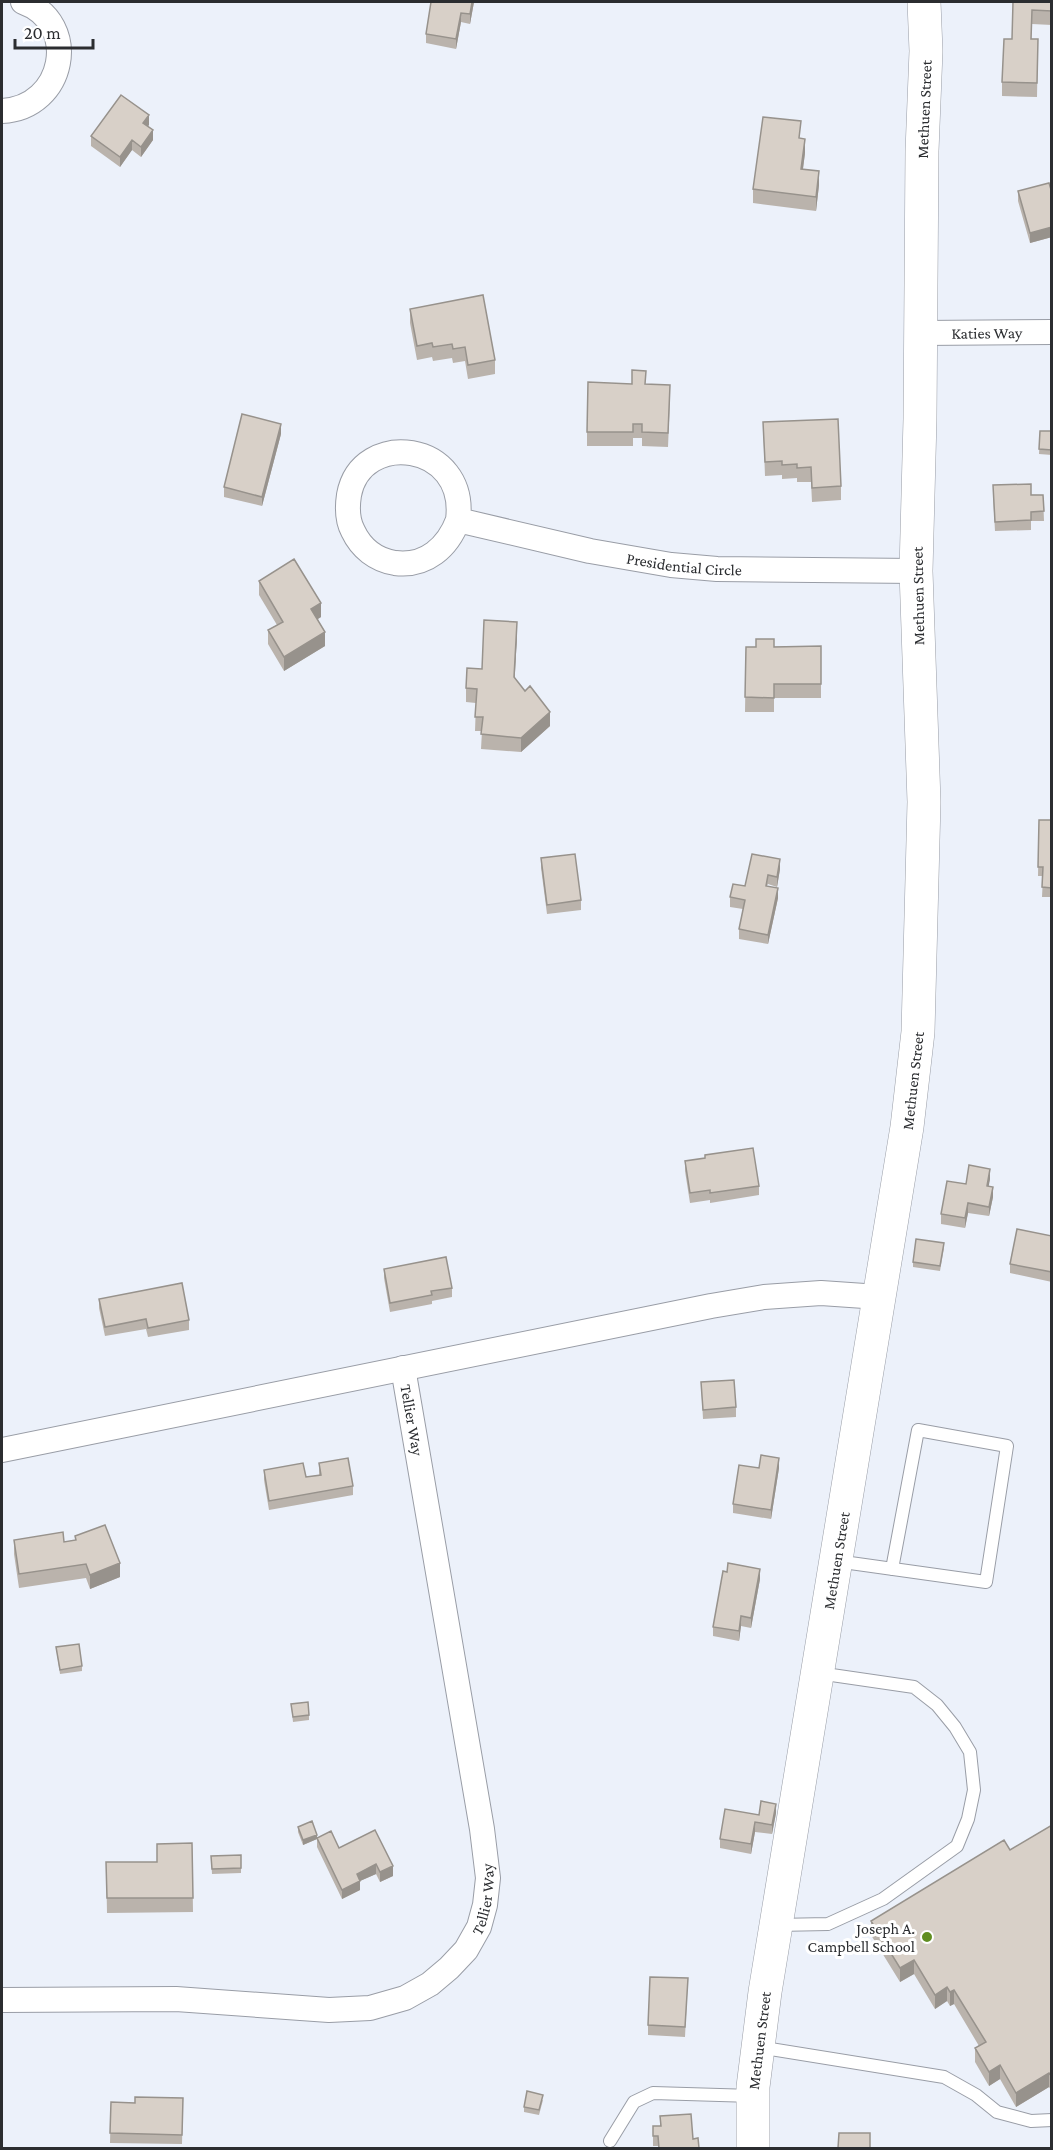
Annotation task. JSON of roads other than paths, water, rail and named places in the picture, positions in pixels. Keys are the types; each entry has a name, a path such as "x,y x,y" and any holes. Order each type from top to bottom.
{"street":[{"path":"2,111 22,108 39,98 52,83 58,65 59,45 52,27 41,13 25,2"},
{"name":"Methuen Street","path":"753,2148 753,2096 757,2047 775,1925 907,1127 918,1032 924,802 916,571 922,151 926,51 924,2"},
{"name":"Katies Way","path":"921,333 1052,332"},
{"path":"400,452 423,455 442,467 449,476 458,497 458,520 447,542 429,557 406,563 383,560 363,547 350,527 347,503 350,491 361,472 378,457 400,452"},
{"name":"Presidential Circle","path":"458,520 590,551 671,565 717,569 916,571"},
{"name":"Tellier Way","path":"2,1450 764,1297 822,1293 879,1297"},
{"name":"Tellier Way","path":"2,2000 176,1999 328,2010 370,2008 405,1998 430,1984 466,1950 479,1927 485,1905 488,1878 482,1828 404,1368"}],"lane":[{"path":"835,1560 892,1569 986,1582 1007,1446 918,1430 892,1569"},
{"path":"775,1925 828,1924 884,1899 957,1846 968,1819 974,1790 970,1752 937,1705 914,1687 816,1673"},
{"path":"757,2047 944,2077 997,2112 1031,2121 1052,2120"},
{"path":"610,2141 634,2102 654,2093 753,2096"}],"place":[{"name":"Joseph A. Campbell School","path":"927,1937"}]}
